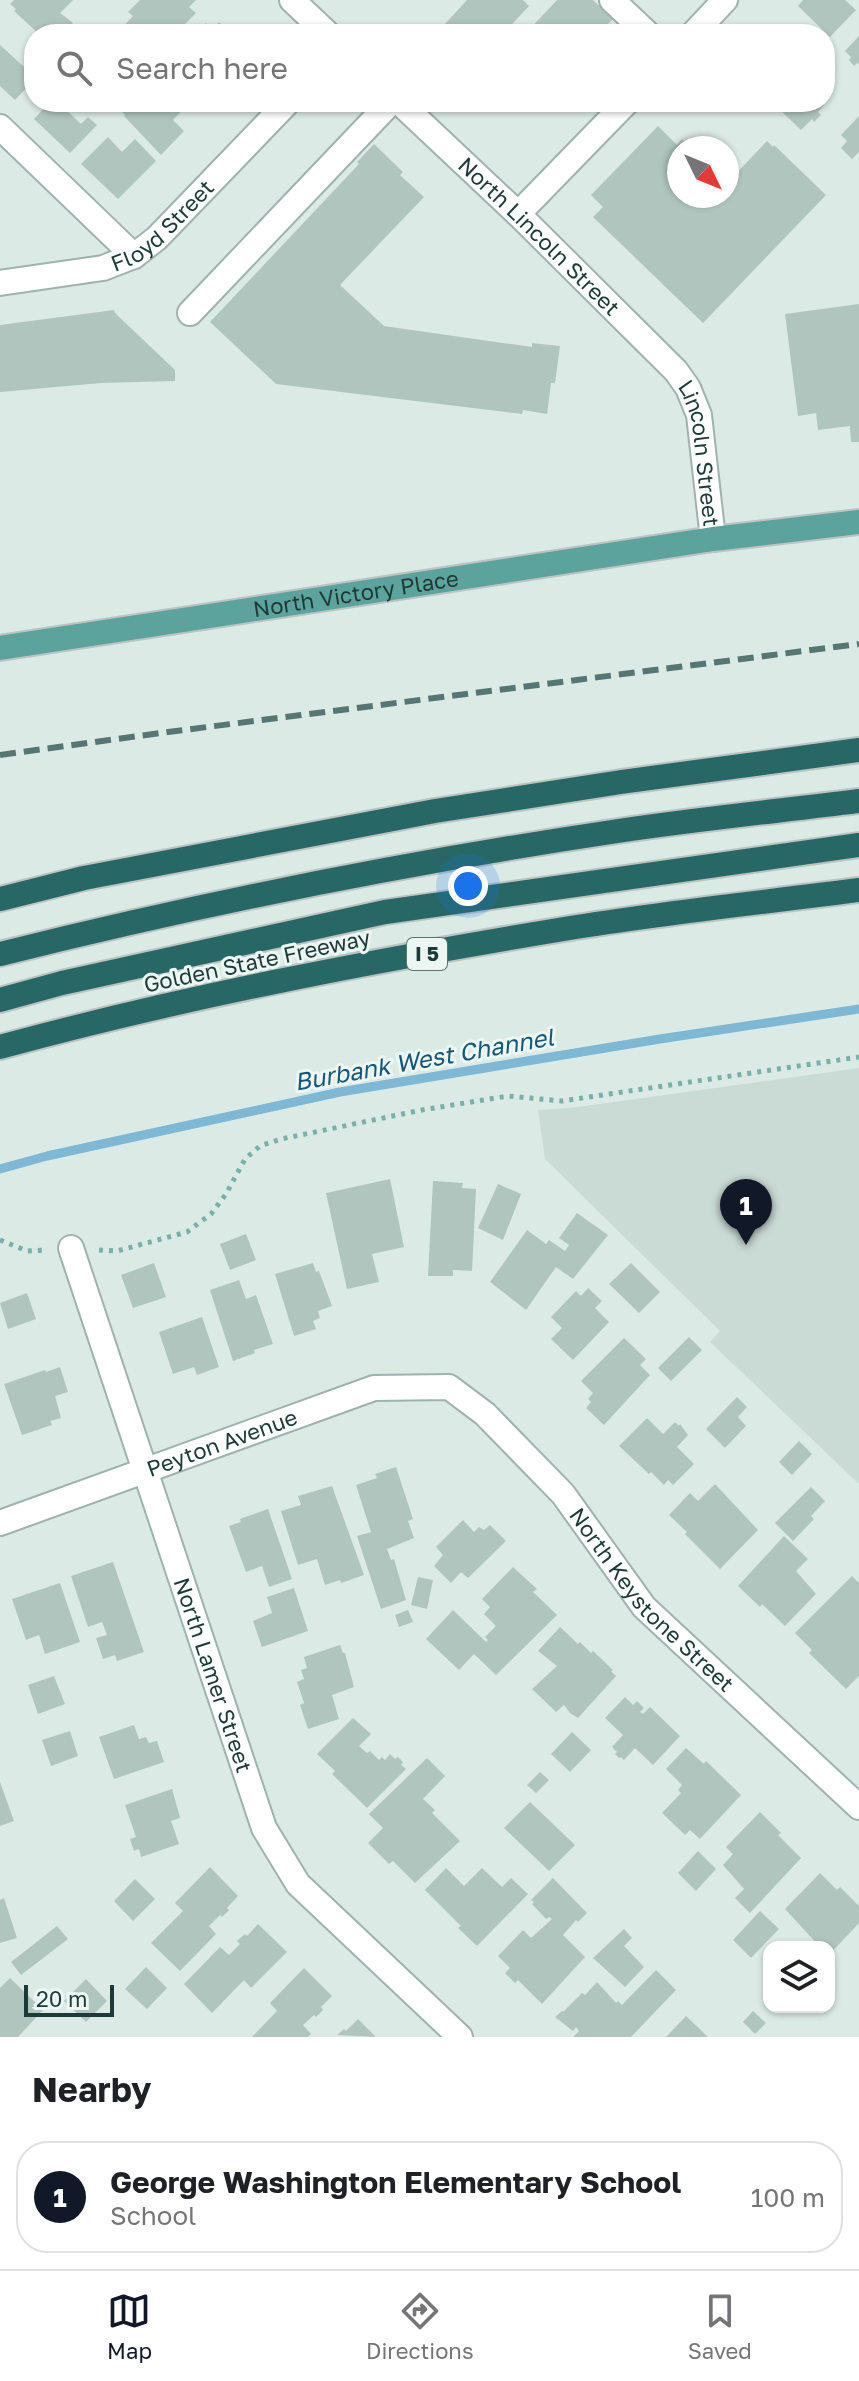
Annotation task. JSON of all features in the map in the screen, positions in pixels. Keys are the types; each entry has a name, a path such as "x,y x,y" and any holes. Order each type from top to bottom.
{"highway":[{"path":"0,899 84,878 435,811 859,750"},
{"path":"0,954 250,896 437,860 621,830 859,801"},
{"path":"0,1000 62,983 385,912 859,845"},
{"name":"Golden State Freeway","path":"0,1047 103,1020 285,980 560,929 859,890"}],"main road":[{"name":"North Victory Place","path":"0,648 713,539 859,522"}],"street":[{"path":"292,0 317,24"},
{"path":"612,0 637,24"},
{"path":"702,24 725,0"},
{"name":"Floyd Street","path":"0,283 103,268 134,256 157,238 278,112"},
{"path":"190,313 381,112"},
{"name":"North Lincoln Street","path":"410,112 518,214 676,371"},
{"path":"518,214 617,112"},
{"path":"0,127 134,256"},
{"name":"Lincoln Street","path":"676,371 688,388 699,415 713,539"},
{"name":"North Lamer Street","path":"71,1248 264,1828 298,1884 460,2037"},
{"name":"Peyton Avenue","path":"0,1523 374,1388 449,1387"},
{"name":"North Keystone Street","path":"449,1387 485,1414 563,1494 644,1607 859,1807"}],"path":[{"path":"0,1240 27,1251 71,1248 117,1251 187,1232 211,1214 245,1159 260,1146 281,1139 508,1096 562,1101 859,1057"}],"shaded area":[{"path":"859,1068 859,1484 710,1342 720,1331 545,1159 538,1110"}],"building":[{"path":"14,0 73,0 60,13 73,23 28,24 10,4"},
{"path":"140,0 196,0 189,7 196,13 185,24 125,24 133,16 128,12"},
{"path":"467,0 523,0 529,6 512,24 445,24"},
{"path":"557,0 593,0 613,19 608,24 534,24"},
{"path":"803,0 845,0 856,10 835,32 835,24 817,24 798,6"},
{"path":"859,36 859,64 854,66 845,51"},
{"path":"0,45 24,67 24,91 15,100 0,86"},
{"path":"41,112 68,112 81,124 88,117 97,125 70,153 34,119"},
{"path":"122,112 181,112 173,120 184,131 161,155"},
{"path":"782,112 818,112 821,115 801,130"},
{"path":"859,116 859,152 852,159 841,148 847,141 841,135"},
{"path":"658,126 668,136 667,208 739,208 739,170 767,141 826,195 703,323 593,217 603,207 591,195"},
{"path":"108,137 122,152 135,139 156,161 118,199 81,164"},
{"path":"374,144 424,197 340,285 384,326 532,347 532,343 560,346 547,414 523,410 522,414 276,384 210,322 359,164 357,162"},
{"path":"859,304 859,442 851,442 850,426 818,430 816,413 798,416 785,314"},
{"path":"114,310 175,370 175,381 101,383 0,392 0,325"},
{"path":"390,1179 404,1247 372,1254 379,1282 347,1289 326,1193"},
{"path":"433,1181 463,1183 462,1188 476,1189 472,1271 453,1270 453,1276 428,1276"},
{"path":"498,1184 521,1194 503,1240 478,1228"},
{"path":"577,1213 608,1235 573,1279 556,1267 526,1310 490,1282 527,1230 546,1244 549,1240 565,1251 569,1245 559,1238"},
{"path":"246,1234 256,1260 230,1270 220,1244"},
{"path":"154,1263 166,1297 133,1308 121,1275"},
{"path":"313,1263 332,1306 318,1311 320,1318 313,1321 316,1329 294,1336 275,1274"},
{"path":"631,1263 660,1292 639,1313 609,1284"},
{"path":"239,1280 246,1299 256,1295 273,1344 233,1361 210,1290"},
{"path":"588,1288 602,1301 595,1308 609,1322 573,1360 551,1339 562,1328 551,1317 576,1291 581,1296"},
{"path":"27,1293 36,1319 8,1329 0,1303"},
{"path":"202,1317 219,1367 197,1375 194,1367 173,1374 159,1332"},
{"path":"689,1337 702,1350 671,1381 658,1368"},
{"path":"624,1338 646,1359 640,1365 650,1375 604,1425 586,1408 593,1393 581,1381"},
{"path":"60,1367 68,1392 55,1396 61,1418 50,1421 52,1425 22,1435 4,1384"},
{"path":"737,1397 747,1407 738,1417 746,1426 725,1448 706,1429"},
{"path":"647,1418 663,1434 675,1422 688,1435 677,1447 694,1464 673,1485 668,1480 664,1485 619,1446"},
{"path":"799,1441 812,1454 792,1475 779,1462"},
{"path":"396,1467 413,1519 408,1521 414,1538 387,1549 391,1560 394,1559 406,1600 381,1609 357,1536 371,1532 356,1485"},
{"path":"715,1484 758,1530 720,1569 669,1515 690,1493 698,1501"},
{"path":"332,1486 364,1575 325,1585 317,1559 298,1565 281,1511 301,1505 298,1496"},
{"path":"811,1487 825,1501 811,1516 814,1519 793,1541 775,1523"},
{"path":"268,1509 292,1579 269,1587 262,1566 246,1572 229,1526"},
{"path":"463,1520 474,1532 479,1527 484,1530 490,1525 506,1541 468,1578 461,1572 451,1583 434,1566 443,1555 436,1547"},
{"path":"784,1536 808,1559 796,1571 816,1594 785,1626 738,1586"},
{"path":"113,1562 144,1652 117,1661 115,1655 103,1659 96,1638 107,1635 102,1622 88,1627 71,1576"},
{"path":"513,1567 537,1589 533,1592 557,1615 496,1675 474,1654 459,1670 426,1639 453,1610 486,1642 485,1637 496,1626 484,1614 490,1607 482,1599"},
{"path":"852,1576 859,1583 859,1676 846,1689 809,1653 812,1650 795,1633"},
{"path":"418,1577 433,1580 427,1609 411,1605"},
{"path":"60,1583 80,1642 45,1654 39,1635 26,1640 12,1599"},
{"path":"294,1588 308,1631 262,1647 253,1621 272,1613 267,1597"},
{"path":"408,1610 413,1622 399,1627 395,1615"},
{"path":"560,1627 578,1644 580,1642 591,1653 593,1651 616,1676 578,1718 564,1705 556,1712 532,1689 557,1666 538,1651"},
{"path":"340,1645 354,1687 332,1695 339,1719 308,1729 297,1682 304,1679 301,1670 307,1668 304,1657"},
{"path":"54,1676 65,1704 38,1714 28,1685"},
{"path":"625,1697 633,1705 637,1701 644,1708 640,1712 643,1714 650,1707 680,1736 653,1765 635,1748 624,1760 615,1754 617,1752 612,1747 623,1735 605,1718"},
{"path":"353,1718 371,1734 359,1746 379,1760 382,1757 385,1760 390,1754 395,1759 398,1757 406,1769 367,1808 332,1774 335,1771 317,1754"},
{"path":"134,1725 139,1739 146,1737 149,1743 157,1741 164,1762 114,1779 99,1737"},
{"path":"70,1731 78,1756 51,1766 42,1740"},
{"path":"572,1732 591,1750 570,1772 551,1754"},
{"path":"686,1748 704,1764 706,1761 741,1795 700,1839 690,1830 685,1835 662,1813 681,1793 678,1790 682,1785 666,1769"},
{"path":"427,1758 445,1776 423,1799 435,1810 432,1813 460,1841 415,1883 393,1861 389,1864 368,1843 383,1828 369,1814"},
{"path":"540,1772 549,1780 536,1793 527,1785"},
{"path":"0,1782 14,1821 0,1826"},
{"path":"172,1789 180,1818 171,1821 179,1844 141,1857 139,1849 134,1851 130,1839 136,1837 125,1805"},
{"path":"530,1802 575,1845 549,1871 504,1828"},
{"path":"760,1812 801,1858 750,1913 735,1898 744,1889 723,1865 733,1854 726,1847"},
{"path":"698,1851 716,1869 696,1891 678,1873"},
{"path":"210,1867 238,1896 227,1908 229,1910 209,1926 216,1934 180,1971 151,1943 183,1911 175,1903"},
{"path":"446,1868 464,1886 482,1868 502,1887 511,1878 528,1894 477,1946 425,1890"},
{"path":"820,1873 859,1906 859,1923 835,1949 835,1941 814,1941 785,1909"},
{"path":"553,1878 587,1913 563,1935 585,1957 542,2004 518,1980 515,1983 505,1973 510,1968 498,1956 523,1930 531,1938 552,1919 546,1919 531,1900"},
{"path":"135,1879 155,1899 133,1921 114,1901"},
{"path":"4,1898 17,1938 0,1943 0,1900"},
{"path":"760,1911 779,1929 767,1941 763,1941 763,1946 751,1958 733,1940"},
{"path":"258,1924 287,1952 251,1988 244,1980 212,2013 184,1984 220,1947 229,1955 240,1944 237,1941 245,1934 247,1936"},
{"path":"57,1926 68,1939 21,1975 11,1962"},
{"path":"624,1929 632,1938 624,1946 644,1967 625,1987 593,1958"},
{"path":"146,1967 167,1988 147,2009 125,1989"},
{"path":"304,1968 332,1996 316,2017 314,2015 303,2025 311,2034 308,2037 252,2037 277,2011 270,2003"},
{"path":"656,1970 676,1990 631,2037 573,2037 579,2031 576,2027 573,2031 555,2017 597,1982 616,2003 618,2001 622,2005"},
{"path":"10,1978 43,2010 18,2037 0,2037 0,1988"},
{"path":"86,1979 107,2001 86,2022 64,2001"},
{"path":"753,2011 766,2023 755,2034 743,2022"},
{"path":"686,2016 708,2037 666,2037"},
{"path":"358,2019 376,2037 337,2035 344,2029 346,2031"}],"waterway":[{"name":"Burbank West Channel","path":"0,1169 340,1092 859,1009"}],"railway":[{"path":"0,755 859,644"}],"place":[{"name":"George Washington Elementary School","path":"746,1245"}]}
